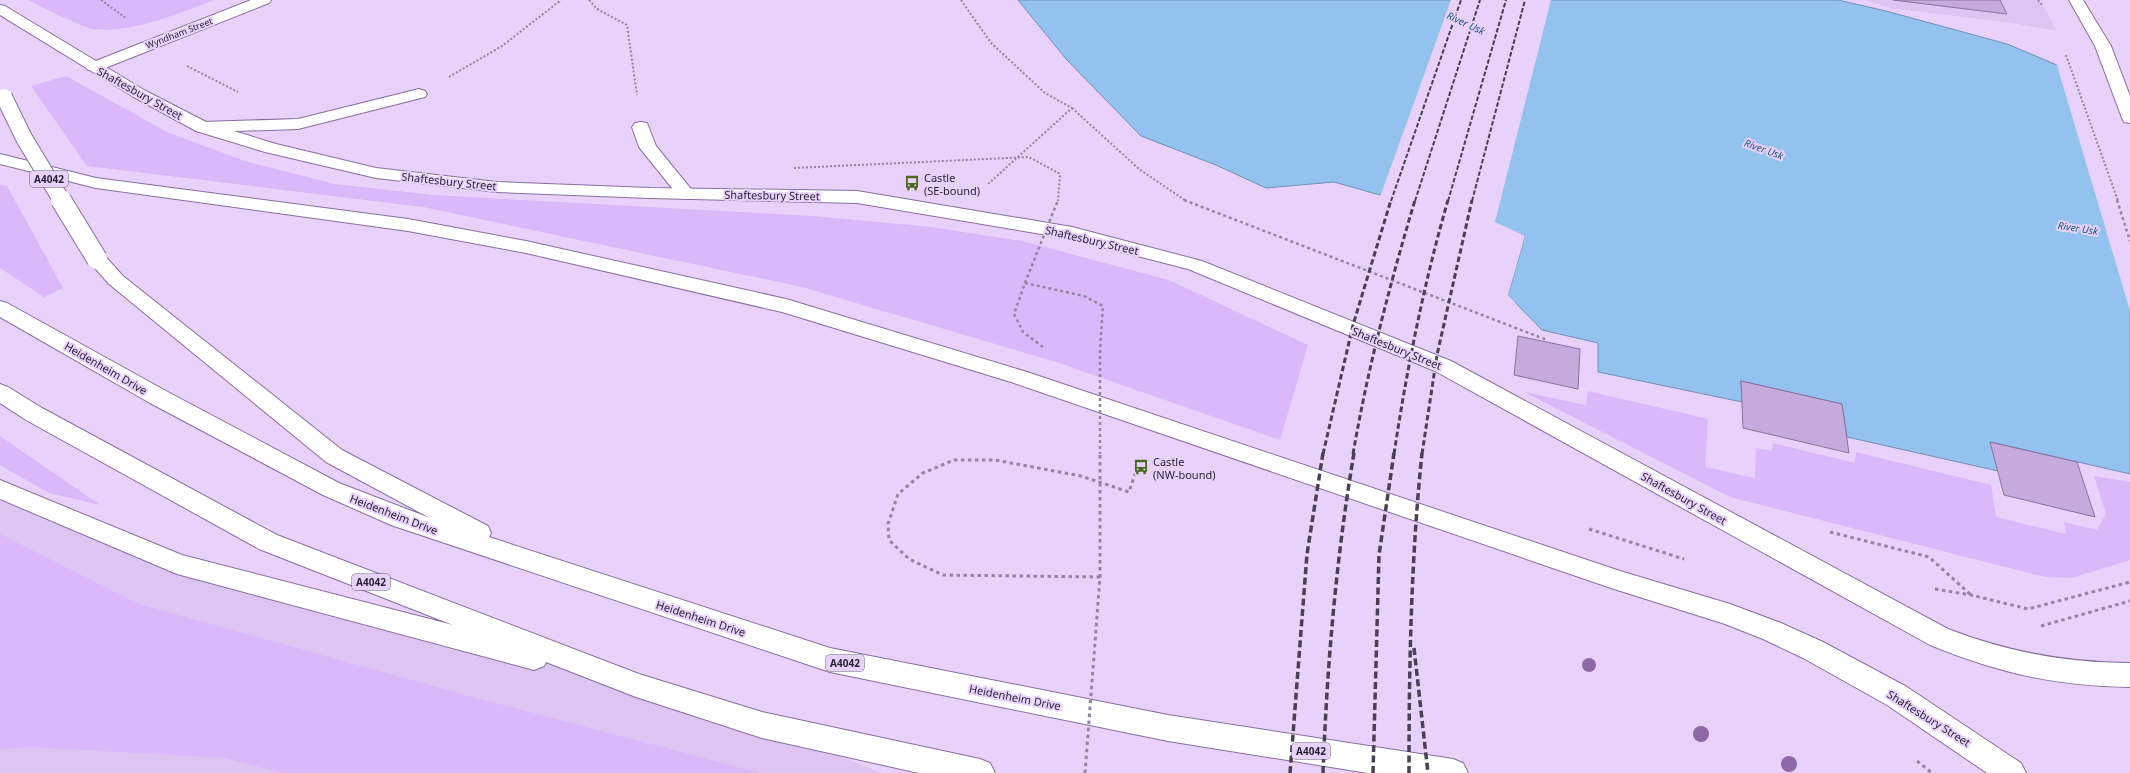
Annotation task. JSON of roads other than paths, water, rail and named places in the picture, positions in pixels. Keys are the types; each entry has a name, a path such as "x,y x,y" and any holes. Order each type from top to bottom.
{"main road":[{"name":"Wyndham Street","path":"94,67 264,0"},
{"path":"2076,0 2103,46 2130,118"},
{"name":"Shaftesbury Street","path":"0,9 138,93 202,127 271,148 376,173 497,187 686,194 856,197 1072,233 1195,265 1443,366 1939,637 1978,653 2013,663 2058,673 2097,676 2130,675"},
{"name":"A4042","path":"2,94 24,138 98,259 116,280 334,456 531,561"},
{"path":"202,127 298,124 419,94"},
{"path":"641,127 648,147 686,194"},
{"name":"Shaftesbury Street","path":"0,159 96,183 408,225 526,248 786,306 1019,377 1620,581 1730,615 1772,631 1813,650 1897,696 2011,773"},
{"name":"Heidenheim Drive","path":"0,308 158,398 331,489 400,518 830,660 1168,728 1453,773"},
{"name":"A4042","path":"0,392 34,414 268,542 636,685"},
{"name":"A4042","path":"0,489 177,564 636,685 762,725 980,773"}],"water":[{"name":"River Usk","path":"1018,0 1838,0 1886,11 2007,44 2057,65 2130,78 2130,474 1991,442 1998,471 1847,437 1842,404 1741,381 1742,402 1598,372 1598,343 1542,330 1508,295 1525,236 1334,182 1266,188 1216,165 1141,136 1066,59"}],"railway":[{"path":"1391,201 1461,0"},
{"path":"1415,201 1480,0"},
{"path":"1448,201 1506,0"},
{"path":"1472,201 1525,0"},
{"path":"1323,454 1353,325 1391,200"},
{"path":"1353,454 1380,326 1415,200"},
{"path":"1394,454 1417,326 1431,263 1448,200"},
{"path":"1422,454 1437,355 1472,200"},
{"path":"1290,773 1307,554 1323,453"},
{"path":"1323,773 1333,613 1342,533 1354,453"},
{"path":"1373,773 1379,555 1394,453"},
{"path":"1409,773 1411,613 1415,533 1422,453"},
{"path":"1414,648 1428,773"}],"place":[{"name":"Castle (SE-bound)","path":"912,183"},
{"name":"Castle (NW-bound)","path":"1141,467"}]}
